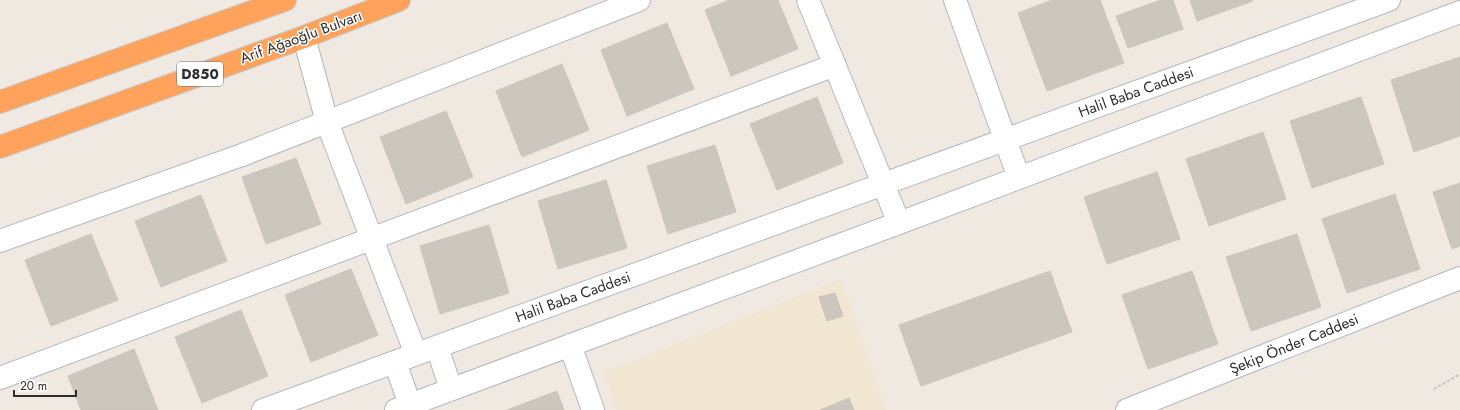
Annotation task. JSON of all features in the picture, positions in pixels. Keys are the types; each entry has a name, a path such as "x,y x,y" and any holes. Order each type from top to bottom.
{"highway":[{"name":"D850","path":"0,102 285,0"},
{"name":"Arif Ağaoğlu Bulvarı","path":"0,147 304,37 399,0"}],"street":[{"path":"0,241 235,158 639,0"},
{"path":"808,0 899,222"},
{"path":"955,0 1019,178"},
{"name":"Halil Baba Caddesi","path":"263,410 1389,0"},
{"path":"395,362 414,406 451,389 1460,12"},
{"path":"304,37 327,122 416,354"},
{"path":"0,378 835,65"},
{"name":"Şekip Önder Caddesi","path":"1128,410 1460,278"},
{"path":"570,345 593,410"},
{"path":"437,347 451,389"}],"path":[{"path":"1434,389 1460,374"}],"shaded area":[{"path":"841,279 886,410 616,410 605,372"}],"building":[{"path":"729,0 778,0 798,49 731,76 705,10"},
{"path":"1052,0 1100,0 1124,63 1047,91 1018,13"},
{"path":"1161,0 1173,0 1183,29 1128,48 1116,16"},
{"path":"1190,0 1252,0 1253,1 1197,21"},
{"path":"667,23 694,89 627,116 601,50"},
{"path":"1460,57 1460,136 1414,152 1391,80"},
{"path":"562,64 589,130 522,157 496,91"},
{"path":"817,97 843,163 777,190 750,124"},
{"path":"1361,97 1384,164 1312,188 1290,121"},
{"path":"446,111 473,177 406,204 380,137"},
{"path":"1263,132 1286,199 1209,226 1186,159"},
{"path":"715,145 736,212 668,234 647,166"},
{"path":"296,158 321,224 266,244 242,177"},
{"path":"1157,172 1180,239 1107,264 1084,197"},
{"path":"606,180 627,248 558,269 538,201"},
{"path":"1460,183 1460,246 1452,249 1433,192"},
{"path":"1395,194 1420,269 1347,293 1322,219"},
{"path":"201,195 227,261 161,287 135,221"},
{"path":"489,225 509,293 440,314 420,246"},
{"path":"91,234 118,300 51,326 25,260"},
{"path":"1297,234 1321,307 1251,331 1226,257"},
{"path":"351,269 378,335 311,362 285,295"},
{"path":"1050,271 1072,332 921,386 899,325"},
{"path":"1192,271 1218,344 1148,369 1122,295"},
{"path":"835,293 843,316 827,321 819,297"},
{"path":"241,310 268,376 202,403 175,337"},
{"path":"134,349 158,410 81,410 68,376"},
{"path":"557,391 564,410 507,410"},
{"path":"849,398 854,410 820,410"}]}
